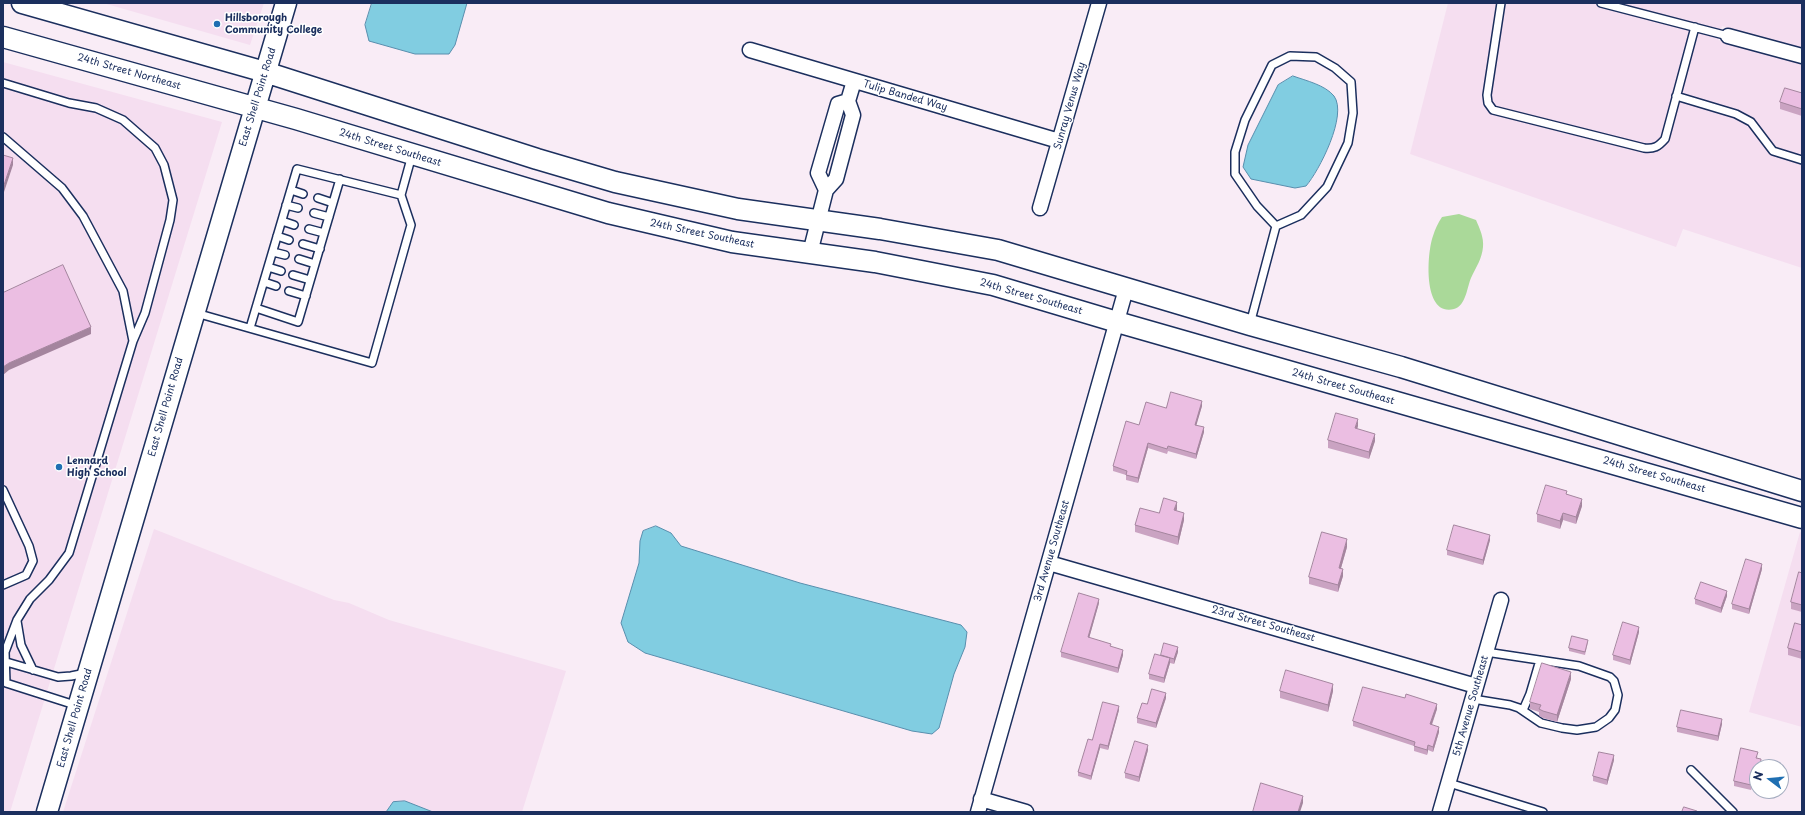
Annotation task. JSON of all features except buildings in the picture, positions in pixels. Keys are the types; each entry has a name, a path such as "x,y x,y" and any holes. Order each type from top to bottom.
{"street":[{"path":"22,3 264,72 537,159 615,182 738,209 880,229 998,250 1126,289 1401,367 1802,491"},
{"name":"East Shell Point Road","path":"47,812 264,72 286,3"},
{"name":"Sunray Venus Way","path":"1040,208 1099,3"},
{"path":"1728,36 1802,56"},
{"name":"24th Street Northeast","path":"3,37 254,108"},
{"name":"Tulip Banded Way","path":"750,50 1060,141"},
{"path":"810,253 826,190 818,174 838,104 848,101 854,81"},
{"name":"24th Street Southeast","path":"254,108 608,213 732,242 875,262 993,285 1117,322 1802,518"},
{"name":"3rd Avenue Southeast","path":"980,806 1126,289"},
{"name":"23rd Street Southeast","path":"1049,563 1475,692"},
{"name":"5th Avenue Southeast","path":"1440,812 1501,600"},
{"path":"980,806 1026,812"}],"lane":[{"path":"1501,3 1487,95 1488,103 1492,110 1653,149 1660,145 1665,139 1695,27"},
{"path":"1601,3 1728,36"},
{"path":"1290,56 1316,57 1335,68 1351,82 1353,113 1348,143 1327,187 1301,215 1276,226 1257,206 1235,174 1235,152 1246,120 1272,65 1290,56"},
{"path":"3,83 69,102 96,108 123,120 155,148 164,165 173,200 170,220 145,313 133,341 69,553 49,580 30,599 17,620 5,652 5,683 78,706"},
{"path":"1676,96 1736,114 1746,119 1755,125 1773,151 1802,160"},
{"path":"3,137 62,188 83,216 123,291 133,341"},
{"path":"194,312 372,363 411,225 402,195 412,155"},
{"path":"250,328 297,169 402,195"},
{"path":"256,308 298,322 340,180"},
{"path":"291,190 303,194"},
{"path":"318,198 333,203"},
{"path":"286,205 298,208"},
{"path":"314,213 329,217"},
{"path":"282,221 294,225"},
{"path":"1250,325 1276,226"},
{"path":"309,229 324,233"},
{"path":"277,236 289,240"},
{"path":"303,244 320,249"},
{"path":"273,252 284,255"},
{"path":"299,259 315,264"},
{"path":"268,267 281,271"},
{"path":"293,275 310,280"},
{"path":"264,282 276,286"},
{"path":"289,291 306,296"},
{"path":"3,490 29,546 33,561 26,575 3,585"},
{"path":"17,620 21,645 33,670"},
{"path":"1475,692 1523,710 1541,723 1577,730 1596,727 1615,710 1618,695 1614,681 1610,677 1579,666 1486,652"},
{"path":"1523,710 1530,694 1540,660"},
{"path":"4,661 58,676 71,676 88,672"},
{"path":"1691,770 1733,812"},
{"path":"1448,783 1543,812"}],"shaded area":[{"name":"Hillsborough Community College","path":"103,3 264,3 250,45"},
{"path":"1448,3 1802,3 1802,48 1722,26 1718,40 1802,64 1802,268 1683,229 1676,247 1410,154"},
{"name":"Lennard High School","path":"3,62 222,122 10,812 3,812"},
{"path":"154,529 334,600 349,603 389,620 566,671 522,812 433,812 404,801 393,802 386,812 63,812"},
{"path":"1800,532 1802,533 1802,727 1749,712"}],"green space":[{"path":"1459,214 1476,220 1482,237 1482,251 1464,300 1454,309 1444,309 1436,303 1432,294 1429,282 1429,255 1433,236 1442,217"}],"water":[{"path":"372,3 467,3 455,45 449,54 415,54 369,41 365,25"},
{"path":"1293,76 1326,89 1334,96 1337,105 1335,129 1318,168 1306,186 1295,188 1251,179 1243,167 1248,145 1278,85"},
{"path":"656,526 671,533 681,546 800,583 961,625 967,632 965,647 954,674 939,728 932,734 912,731 645,653 628,642 621,623 639,563 640,541 643,531"},
{"path":"405,801 433,812 386,812 393,802"}],"place":[{"name":"Hillsborough Community College","path":"217,24"},
{"name":"Lennard High School","path":"59,467"}]}
